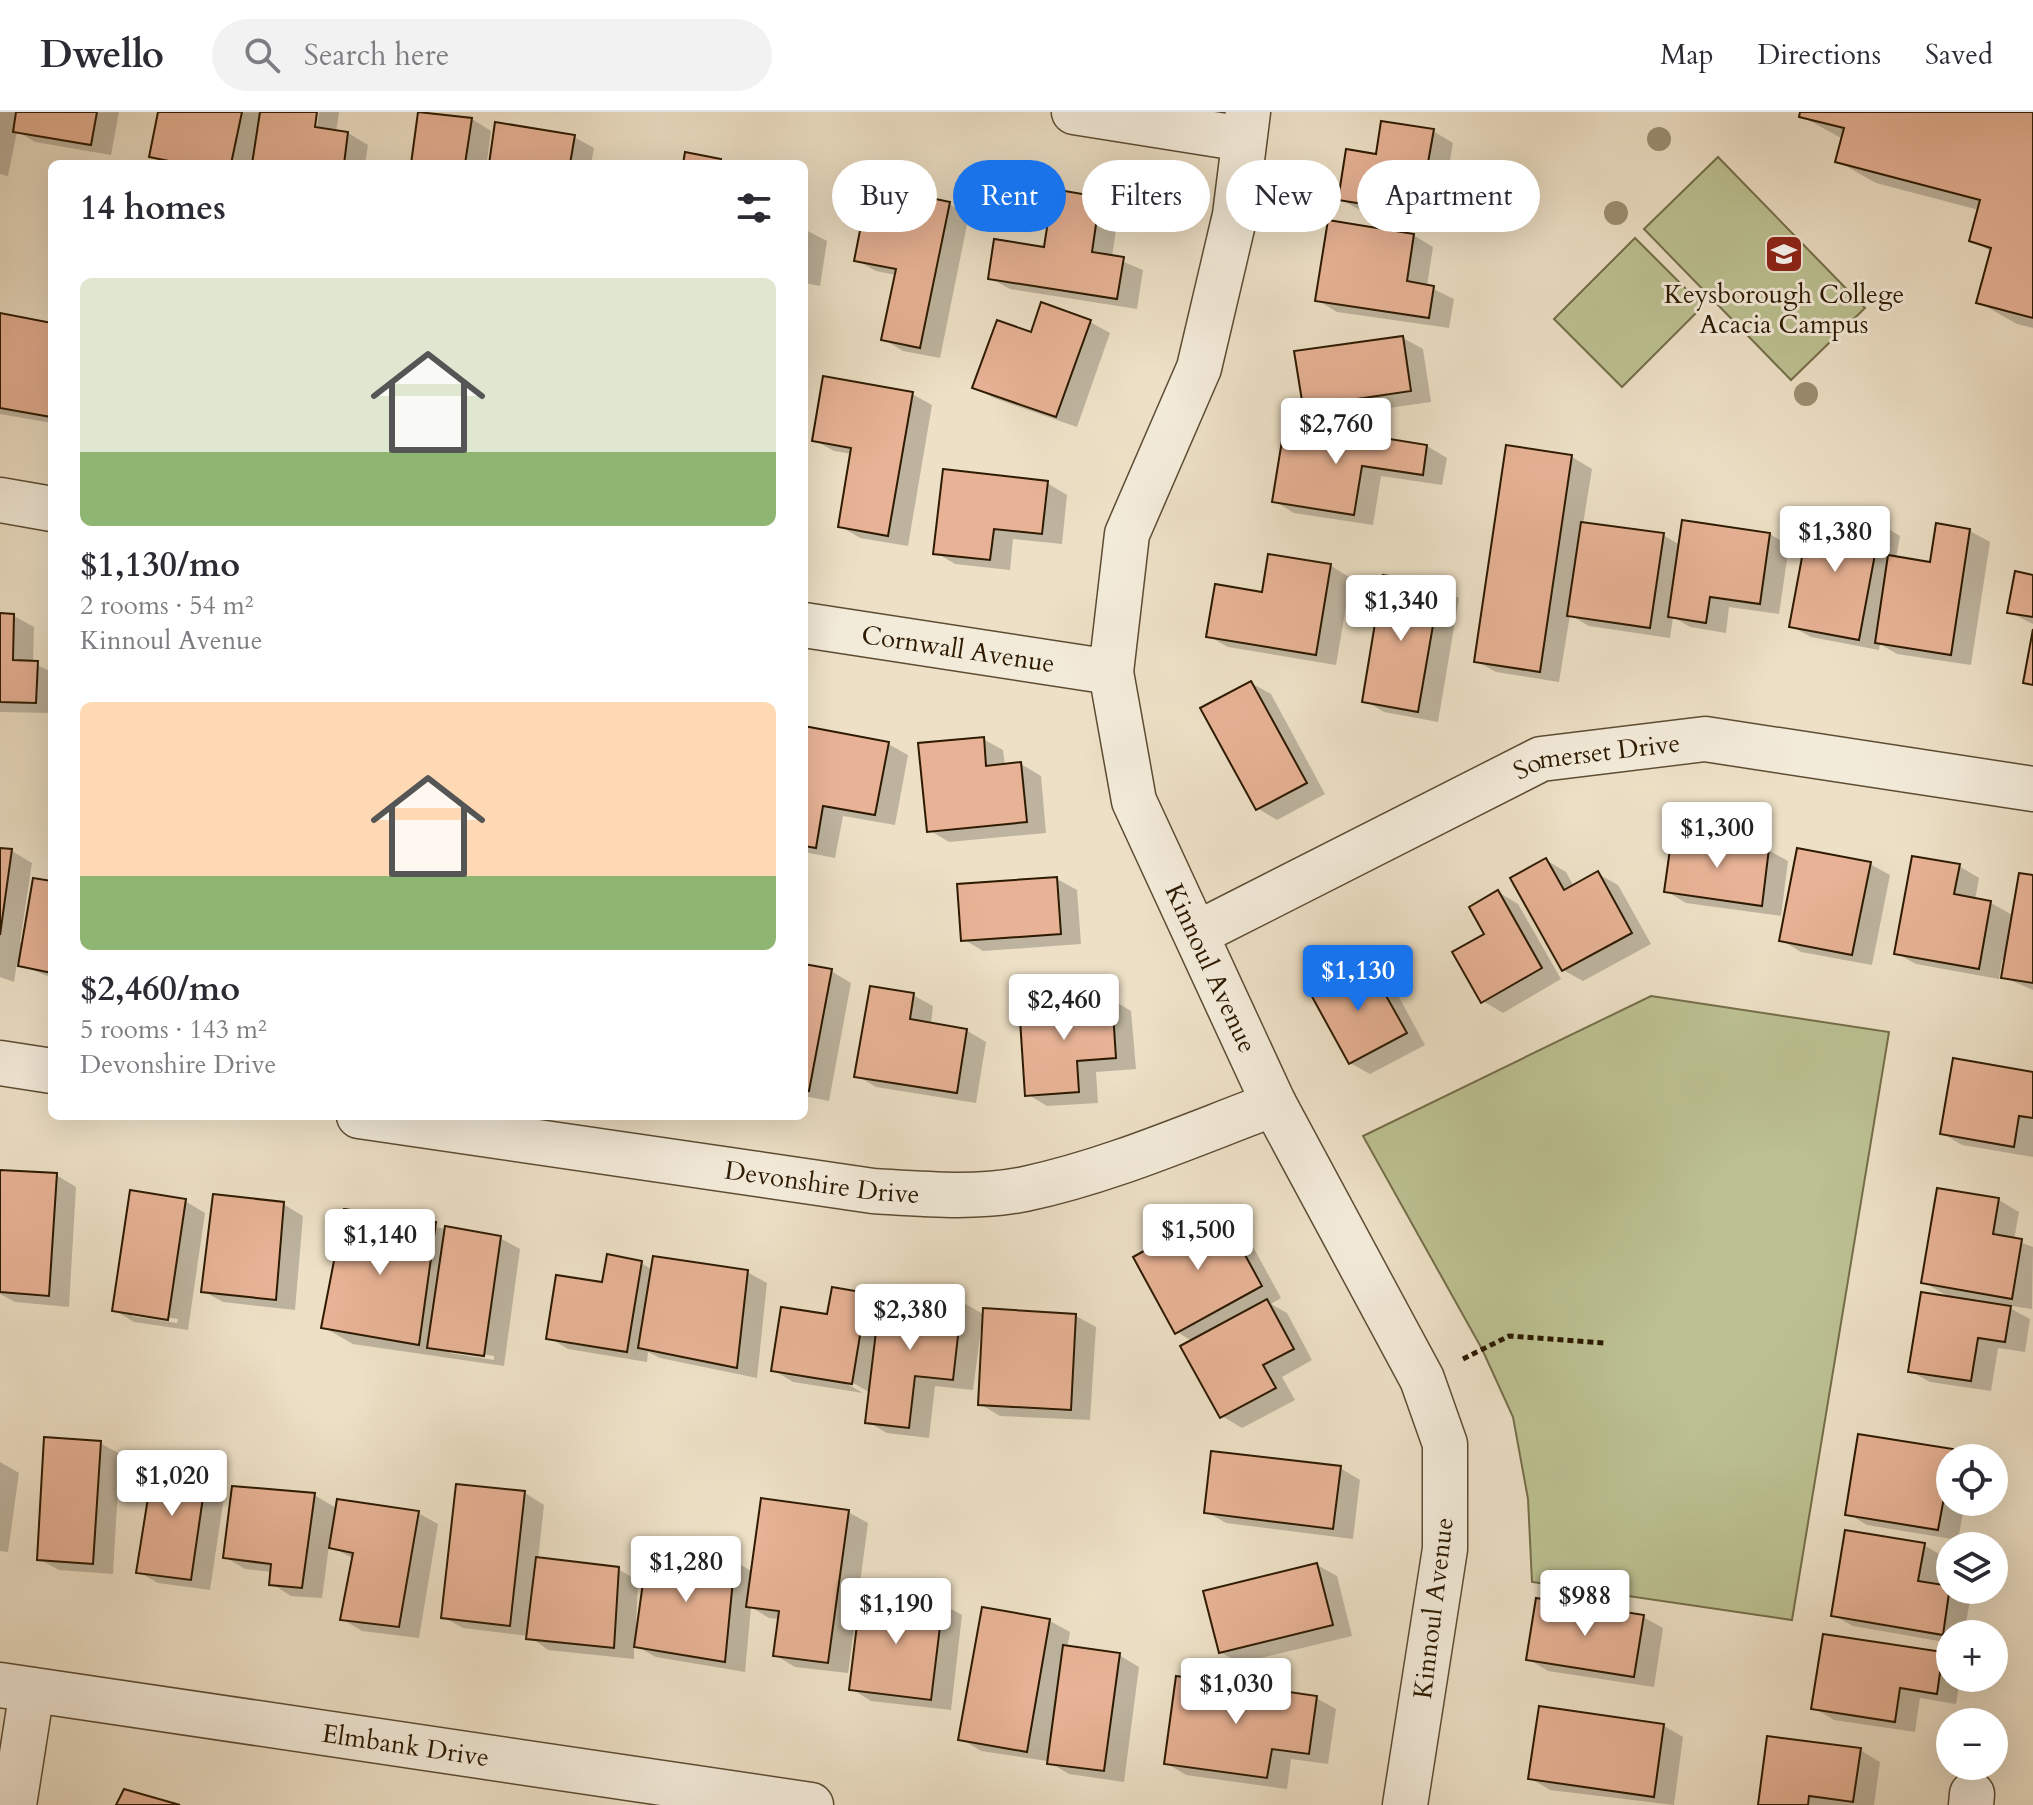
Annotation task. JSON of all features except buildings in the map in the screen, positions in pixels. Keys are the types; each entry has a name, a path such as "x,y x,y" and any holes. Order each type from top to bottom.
{"street":[{"path":"1074,112 1246,126"},
{"name":"Kinnoul Avenue","path":"1246,126 1235,215 1199,368 1127,534 1111,672 1134,801 1198,933 1274,1104 1422,1379 1445,1444 1445,1549 1405,1805"},
{"path":"0,500 48,508"},
{"name":"Cornwall Avenue","path":"808,626 1111,672"},
{"name":"Somerset Drive","path":"1198,933 1541,759 1705,739 2033,789"},
{"path":"0,1063 48,1070"},
{"name":"Devonshire Drive","path":"386,1120 873,1191 958,1196 1024,1189 1101,1167 1274,1104"},
{"path":"14,1805 16,1688"},
{"name":"Elmbank Drive","path":"16,1688 616,1789 811,1805"}],"path":[{"path":"1422,1379 1509,1336 1604,1343"}],"green space":[{"path":"1718,157 1865,308 1791,380 1644,229"},
{"path":"1635,238 1703,306 1622,387 1554,319"},
{"path":"1651,996 1889,1032 1792,1620 1532,1582 1528,1499 1513,1417 1482,1349 1363,1136"}],"place":[{"name":"Keysborough College Acacia Campus","path":"1784,254"}]}
